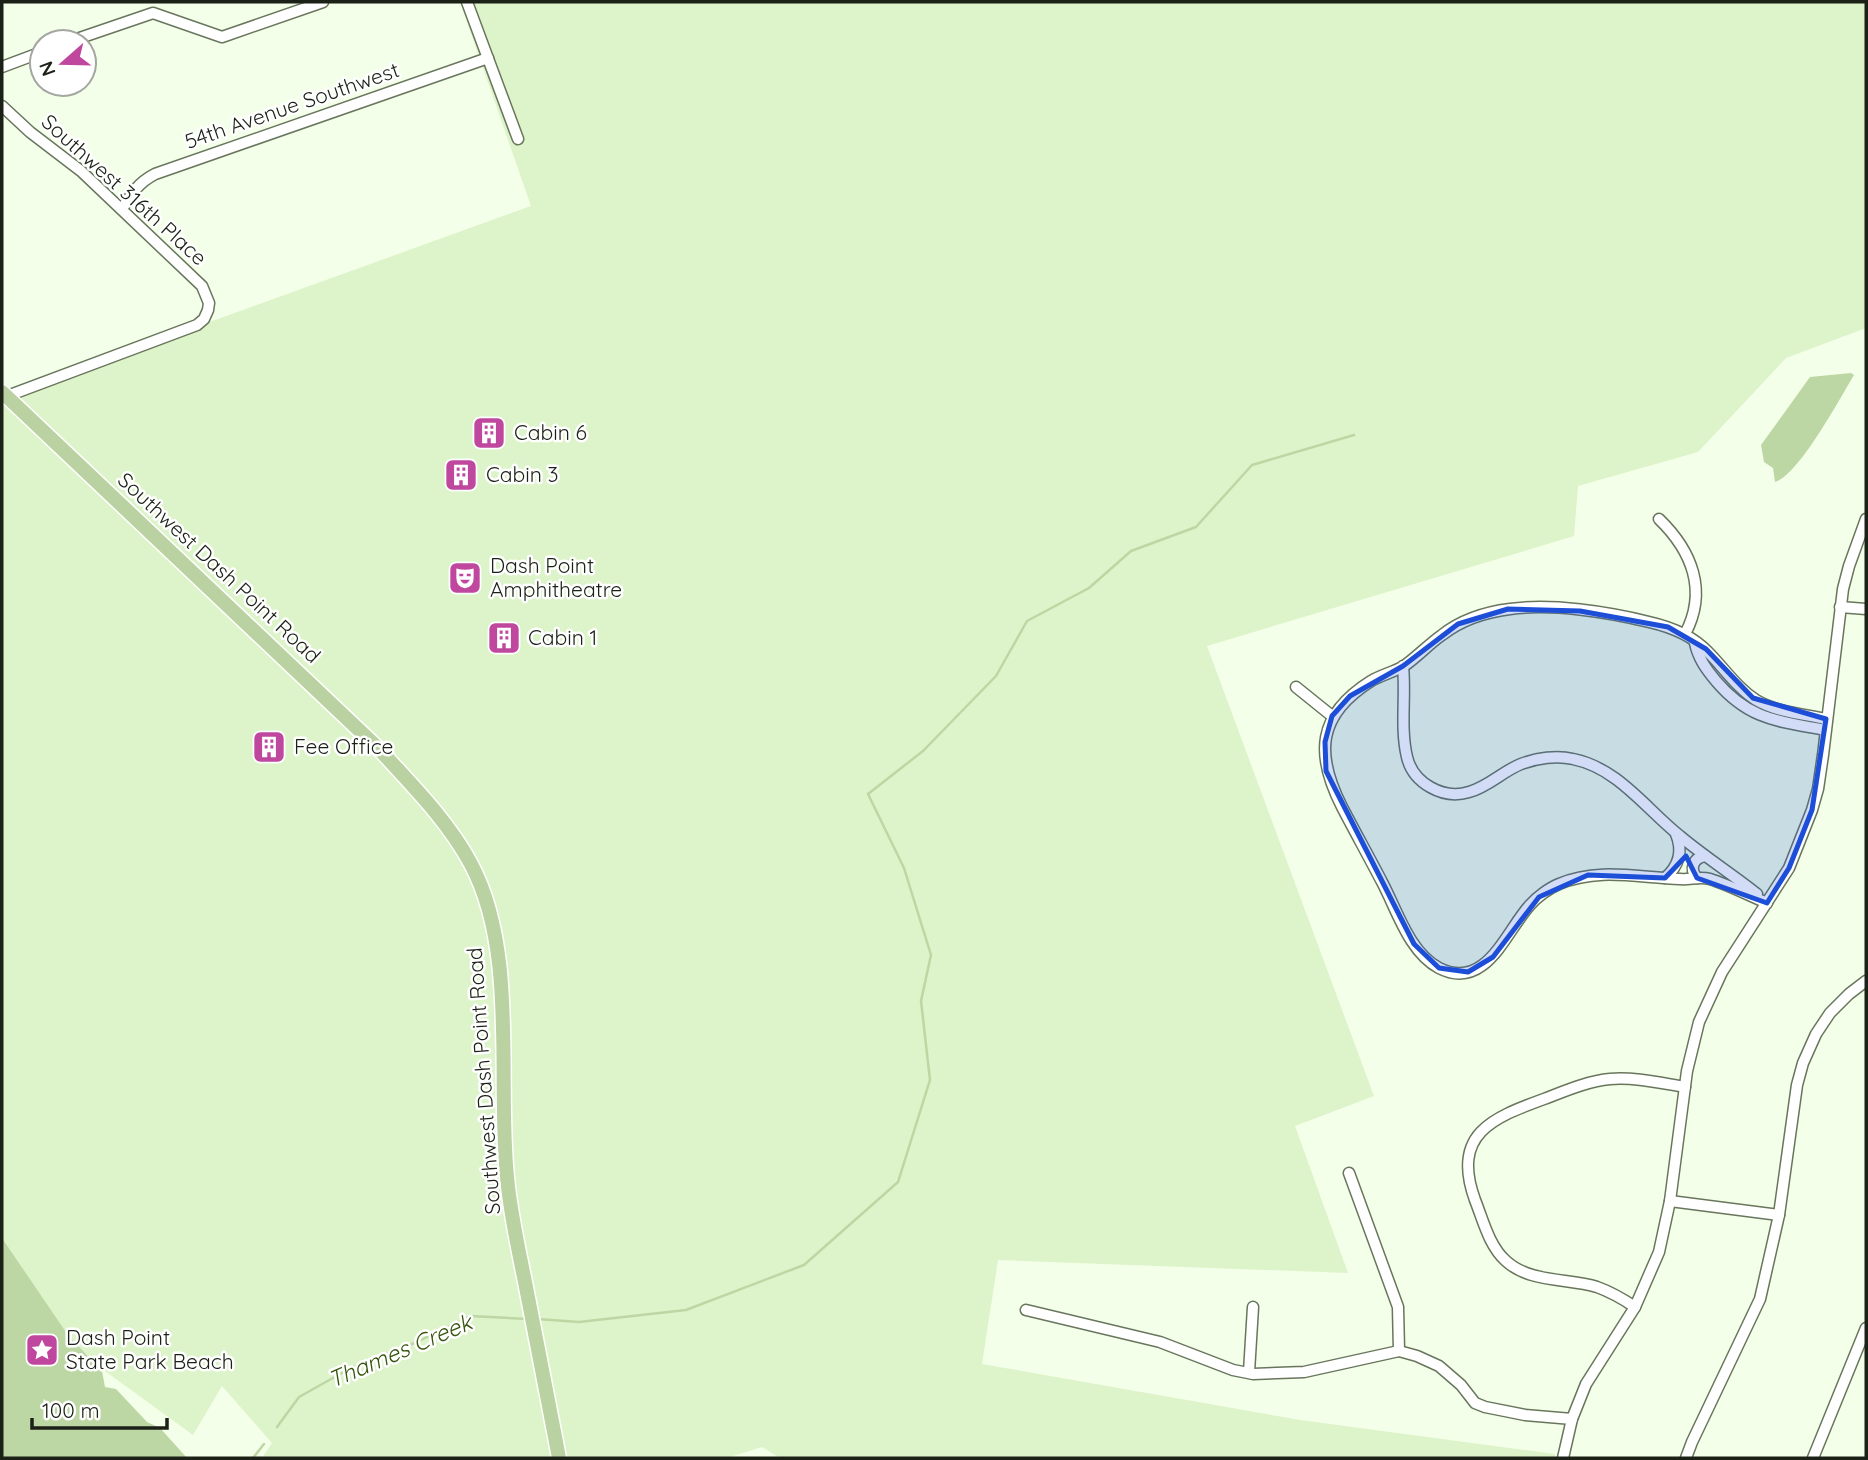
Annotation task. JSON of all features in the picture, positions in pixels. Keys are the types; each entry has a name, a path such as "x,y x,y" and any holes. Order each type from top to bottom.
{"main road":[{"name":"Southwest Dash Point Road","path":"3,395 379,749 421,794 450,830 471,863 482,888 497,940 501,981 507,1178 559,1458"}],"street":[{"path":"158,14 161,2"},
{"path":"98,31 144,14 158,14 222,37 323,2"},
{"path":"467,2 518,139"},
{"path":"2,67 28,57"},
{"name":"54th Avenue Southwest","path":"122,209 142,181 155,174 488,58"},
{"name":"Southwest 316th Place","path":"2,106 81,171 122,209 202,286 209,303 208,310 197,325 186,330 3,395"},
{"path":"1659,519 1673,532 1683,547 1696,578 1695,612 1685,634"},
{"path":"1563,1458 1572,1419 1593,1370 1635,1307 1659,1252 1670,1201 1685,1087 1695,1036 1706,1004 1722,972 1789,868 1812,810 1818,789 1840,607 1849,566 1866,519"},
{"path":"1767,902 1707,878 1603,873 1558,884 1530,905 1487,962 1468,972 1439,968 1425,957 1407,933 1330,783 1324,752 1332,716 1364,685 1403,666 1458,624 1508,609 1544,607 1648,621 1685,634 1706,649 1753,698 1780,710 1826,724"},
{"path":"1840,607 1866,609"},
{"path":"1403,666 1406,754 1418,777 1430,787 1449,793 1469,792 1520,765 1546,758 1573,759 1589,763 1616,779 1676,834 1767,902"},
{"path":"1296,687 1332,716"},
{"path":"1665,878 1679,860 1680,847 1676,834"},
{"path":"1697,878 1693,872 1693,864 1704,856"},
{"path":"1686,1458 1757,1308 1779,1215 1797,1085 1803,1063 1816,1034 1830,1013 1866,981"},
{"path":"1635,1307 1595,1287 1525,1274 1508,1263 1491,1239 1469,1184 1467,1174 1470,1152 1478,1135 1493,1120 1571,1089 1611,1079 1638,1079 1685,1087"},
{"path":"1349,1173 1398,1307 1399,1351"},
{"path":"1670,1201 1779,1215"},
{"path":"1249,1372 1253,1307"},
{"path":"1026,1310 1160,1342 1233,1370 1264,1375 1304,1372 1399,1351 1439,1366 1461,1385 1475,1402 1485,1407 1525,1415 1572,1419"},
{"path":"1813,1458 1866,1328"}],"highlighted area":[{"path":"1508,609 1580,611 1668,627 1706,649 1753,698 1826,719 1812,810 1789,868 1767,903 1697,878 1686,856 1665,878 1588,875 1539,897 1493,957 1468,972 1439,968 1414,944 1326,771 1325,742 1332,716 1350,696 1403,666 1458,624"}],"shaded area":[{"path":"460,2 1866,2 1866,328 1786,358 1698,452 1578,486 1574,536 1207,646 1374,1096 1295,1126 1348,1273 998,1260 982,1364 1300,1420 1555,1454 1555,1458 780,1458 762,1447 727,1458 262,1458 272,1443 222,1386 193,1435 98,1366 68,1335 2,1238 2,397 531,206"},
{"path":"1851,373 1854,375 1807,451 1796,466 1775,482 1773,468 1764,462 1761,445 1810,377"},
{"name":"Dash Point State Park Beach","path":"2,1238 68,1335 102,1371 105,1387 116,1389 147,1422 160,1428 187,1458 2,1458"}],"waterway":[{"name":"Thames Creek","path":"537,1319 579,1322 686,1310 804,1265 898,1182 930,1080 921,1001 931,955 904,868 868,794 923,751 996,676 1027,621 1089,588 1131,551 1196,527 1252,465 1354,435"},
{"name":"Thames Creek","path":"277,1427 299,1397 349,1369 417,1342 470,1316 527,1319"},
{"name":"Thames Creek","path":"253,1458 264,1444"}],"place":[{"name":"Cabin 6","path":"489,433"},
{"name":"Cabin 3","path":"461,475"},
{"name":"Dash Point Amphitheatre","path":"465,578"},
{"name":"Cabin 1","path":"504,638"},
{"name":"Fee Office","path":"269,747"},
{"name":"Dash Point State Park Beach","path":"42,1350"}]}
